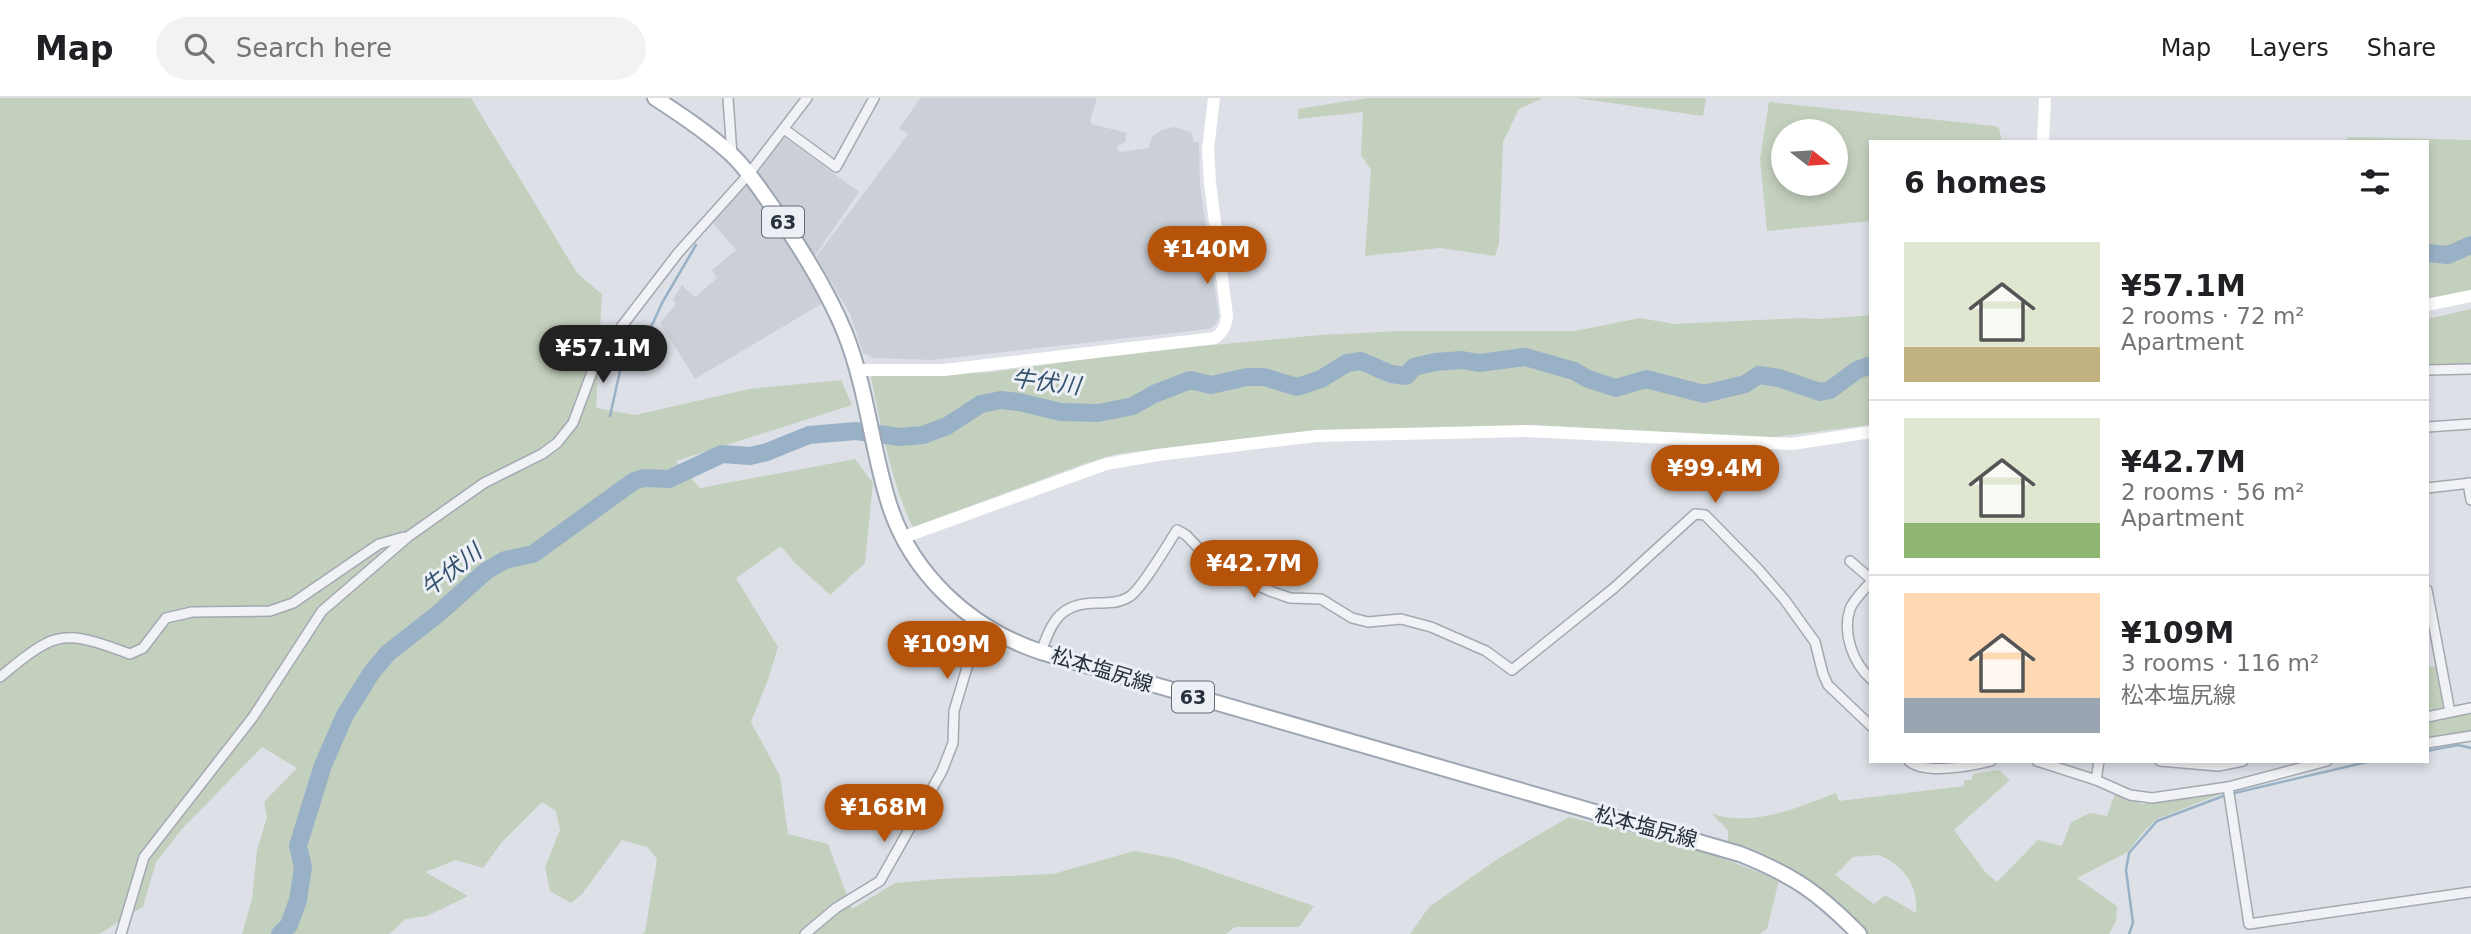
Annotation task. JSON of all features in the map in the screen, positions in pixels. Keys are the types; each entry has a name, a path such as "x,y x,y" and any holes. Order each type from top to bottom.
{"main road":[{"name":"松本塩尻線","path":"655,98 732,155 789,231 824,288 846,335 859,377 887,499 901,534 918,562 941,591 980,624 1000,636 1041,652 1740,854 1775,868 1810,888 1859,934"}],"street":[{"path":"728,98 732,155"},
{"path":"121,934 144,857 253,718 323,611 409,536 484,484 542,454 556,443 573,423 602,352 678,253 748,175 807,98"},
{"path":"784,129 836,167 874,98"},
{"path":"859,377 944,370 1215,338 1224,329 1227,316 1210,183 1208,149 1214,98"},
{"path":"2043,140 2045,98"},
{"path":"2429,305 2471,296"},
{"path":"2429,370 2471,369"},
{"path":"2429,428 2471,424"},
{"path":"901,534 1106,464 1316,436 1526,431 1792,444 1869,432"},
{"path":"2429,488 2470,483 2471,500"},
{"path":"1041,652 1050,626 1058,615 1074,605 1112,603 1130,597 1177,530 1225,571 1270,591 1290,598 1321,599 1352,618 1368,622 1401,620 1431,627 1486,651 1511,670 1614,588 1695,514 1705,516 1784,599 1815,642 1828,685 1869,724"},
{"path":"0,677 46,643 84,638 131,654 143,648 166,618 192,612 270,611 293,603 379,544 409,536"},
{"path":"1850,561 1869,579"},
{"path":"1869,584 1851,606 1847,626 1852,651 1860,669 1869,678"},
{"path":"2429,601 2450,712"},
{"path":"805,934 836,908 880,881 942,771 953,743 954,711 980,624"},
{"path":"2429,717 2471,708"},
{"path":"2429,743 2471,736"},
{"path":"1911,763 1928,769 1984,763"},
{"path":"2043,763 2096,780 2130,795 2152,798 2228,792 2321,763"},
{"path":"2096,780 2099,763"},
{"path":"2199,763 2218,764"},
{"path":"2228,792 2249,924 2471,892"}],"shaded area":[{"path":"920,98 1097,98 1090,121 1092,124 1127,133 1125,142 1117,146 1121,152 1148,148 1153,136 1161,130 1174,127 1191,132 1194,142 1199,142 1200,185 1219,318 1215,325 1209,329 932,360 873,358 863,353 850,314 816,257 908,134 899,129"},
{"path":"784,137 859,192 814,257 756,175"},
{"path":"746,186 801,261 823,303 695,379 660,323 676,304 673,299 682,285 695,297 717,278 712,270 736,250 713,223"}],"green space":[{"path":"0,98 471,98 577,273 602,294 596,408 635,415 749,389 841,380 852,405 676,461 700,488 855,459 873,483 865,563 830,595 794,562 781,546 736,578 778,647 751,722 780,776 788,834 828,844 852,909 895,883 1053,874 1134,851 1174,858 1314,906 1299,927 1235,927 1226,934 642,934 645,932 657,859 647,847 622,840 582,894 571,903 550,891 545,867 560,830 556,811 542,802 502,842 483,868 456,860 425,872 468,896 427,916 406,919 389,934 242,934 252,899 257,850 267,817 264,802 297,768 262,747 183,828 156,862 143,907 99,934 0,934"},
{"path":"1367,98 1543,98 1519,109 1503,142 1499,244 1495,256 1440,248 1365,256 1371,170 1361,155 1363,112 1298,119 1298,109"},
{"path":"1576,98 1706,98 1703,116"},
{"path":"1769,102 1999,128 2002,140 1869,140 1869,221 1767,231 1760,158"},
{"path":"2349,137 2471,140 2471,291 2429,300 2429,140 2345,140"},
{"path":"2471,309 2471,364 2429,366 2429,319"},
{"path":"1869,315 1869,425 1766,438 1535,425 1288,433 1117,454 916,526 912,526 904,508 892,472 871,378 876,373 939,375 992,372 1137,352 1320,335 1400,331 1575,331 1640,318 1674,324"},
{"path":"2437,666 2445,702 2442,709 2429,712 2429,667"},
{"path":"2471,713 2471,733 2429,738 2429,721"},
{"path":"1999,770 2010,780 1954,830 1986,873 1997,882 2038,840 2062,846 2071,822 2090,813 2107,816 2115,794 2143,804 2223,793 2157,819 2128,852 2077,878 2117,906 2116,921 2109,934 1865,934 1728,845 1728,830 1712,814 1759,817 1790,810 1836,793 1839,801 1964,786 1964,780 1971,780 1973,774","holes":["1878,855 1908,877 1915,894 1916,913 1885,895 1874,904 1835,875 1853,857"]},
{"path":"1569,817 1701,850 1779,880 1767,929 1760,934 1410,934 1429,907 1499,858"}],"waterway":[{"path":"610,416 620,371 653,323 696,245"},
{"name":"牛伏川","path":"2429,253 2448,255 2471,245"},
{"name":"牛伏川","path":"280,934 289,925 298,900 303,867 298,846 323,765 345,715 372,672 388,653 486,571 505,560 533,554 634,481 644,478 669,479 722,454 750,456 809,435 856,431 900,437 923,435 947,426 981,404 1001,400 1061,412 1098,413 1133,406 1154,394 1190,380 1211,385 1247,377 1264,377 1297,387 1321,379 1347,363 1361,361 1391,374 1406,376 1414,367 1435,362 1462,360 1479,363 1525,357 1574,371 1588,379 1616,388 1646,379 1704,394 1745,384 1759,375 1779,378 1820,392 1830,390 1857,370 1869,366"},
{"path":"2429,751 2458,745 2471,748"},
{"path":"2129,934 2133,923 2126,870 2129,853 2157,821 2226,795 2362,763"},
{"name":"牛伏川","path":"286,934 289,925"}]}
